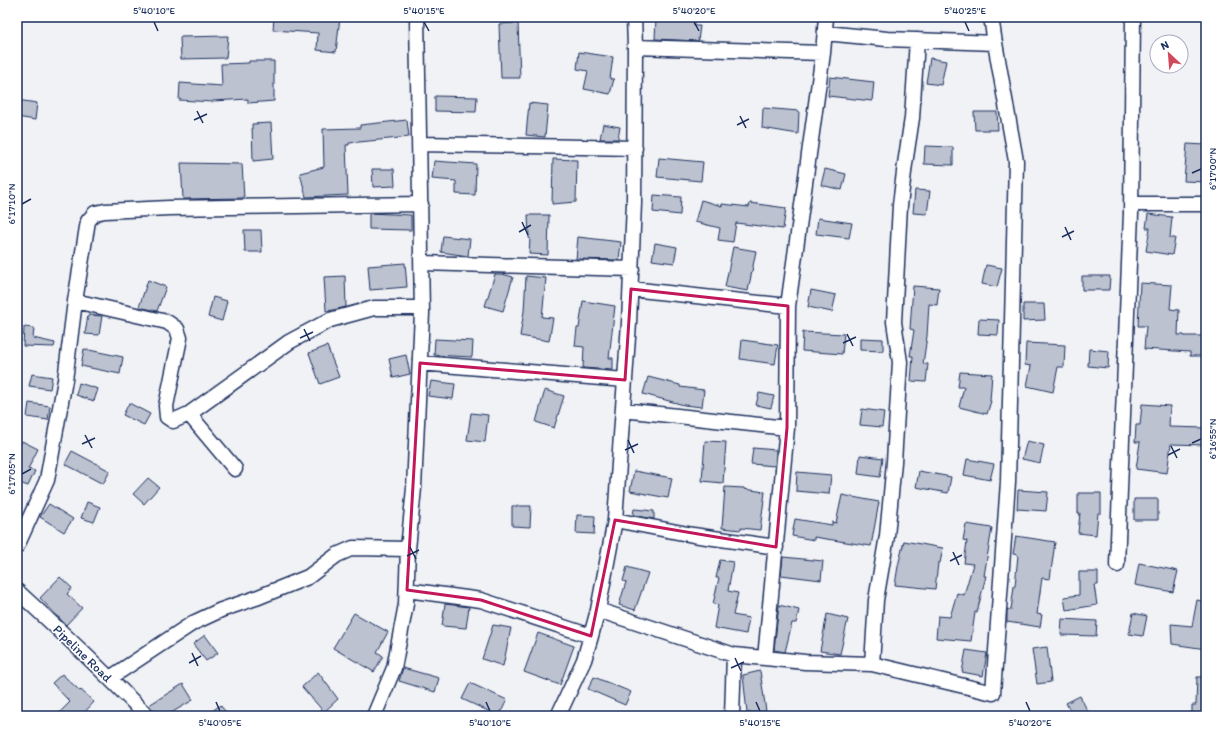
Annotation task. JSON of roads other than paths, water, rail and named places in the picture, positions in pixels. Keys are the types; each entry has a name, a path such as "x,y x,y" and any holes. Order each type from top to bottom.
{"street":[{"path":"374,716 394,668 406,604 408,549 414,488 422,308 417,17"},
{"path":"558,716 584,660 591,636 598,610 615,520 632,269 635,148 634,17"},
{"path":"765,658 787,428 788,306 823,54 826,17"},
{"path":"598,610 734,655 805,662 872,664 994,693 1008,482 1016,161 991,17"},
{"path":"1117,565 1131,204 1133,17"},
{"path":"825,33 887,39 995,43"},
{"path":"872,664 876,600 888,536 894,462 900,362 894,322 900,205 912,118 917,40"},
{"path":"635,47 823,54"},
{"path":"420,144 635,148"},
{"path":"17,546 47,480 65,380 75,302 88,221 95,213 105,211 169,208 421,204"},
{"path":"1131,204 1206,204"},
{"path":"422,263 632,269"},
{"path":"631,289 788,306"},
{"path":"75,302 167,322 176,329 180,338 166,406 167,417 173,421 189,414 288,342 330,320 374,308 422,308"},
{"path":"420,362 625,380"},
{"path":"623,410 787,428"},
{"path":"189,414 235,469"},
{"path":"615,520 693,535 776,547"},
{"path":"110,678 193,623 221,610 308,577 337,555 353,548 408,549"},
{"path":"407,590 481,600 591,636"},
{"name":"Pipeline Road","path":"17,592 64,634 147,716"},
{"path":"732,716 734,655"}]}
